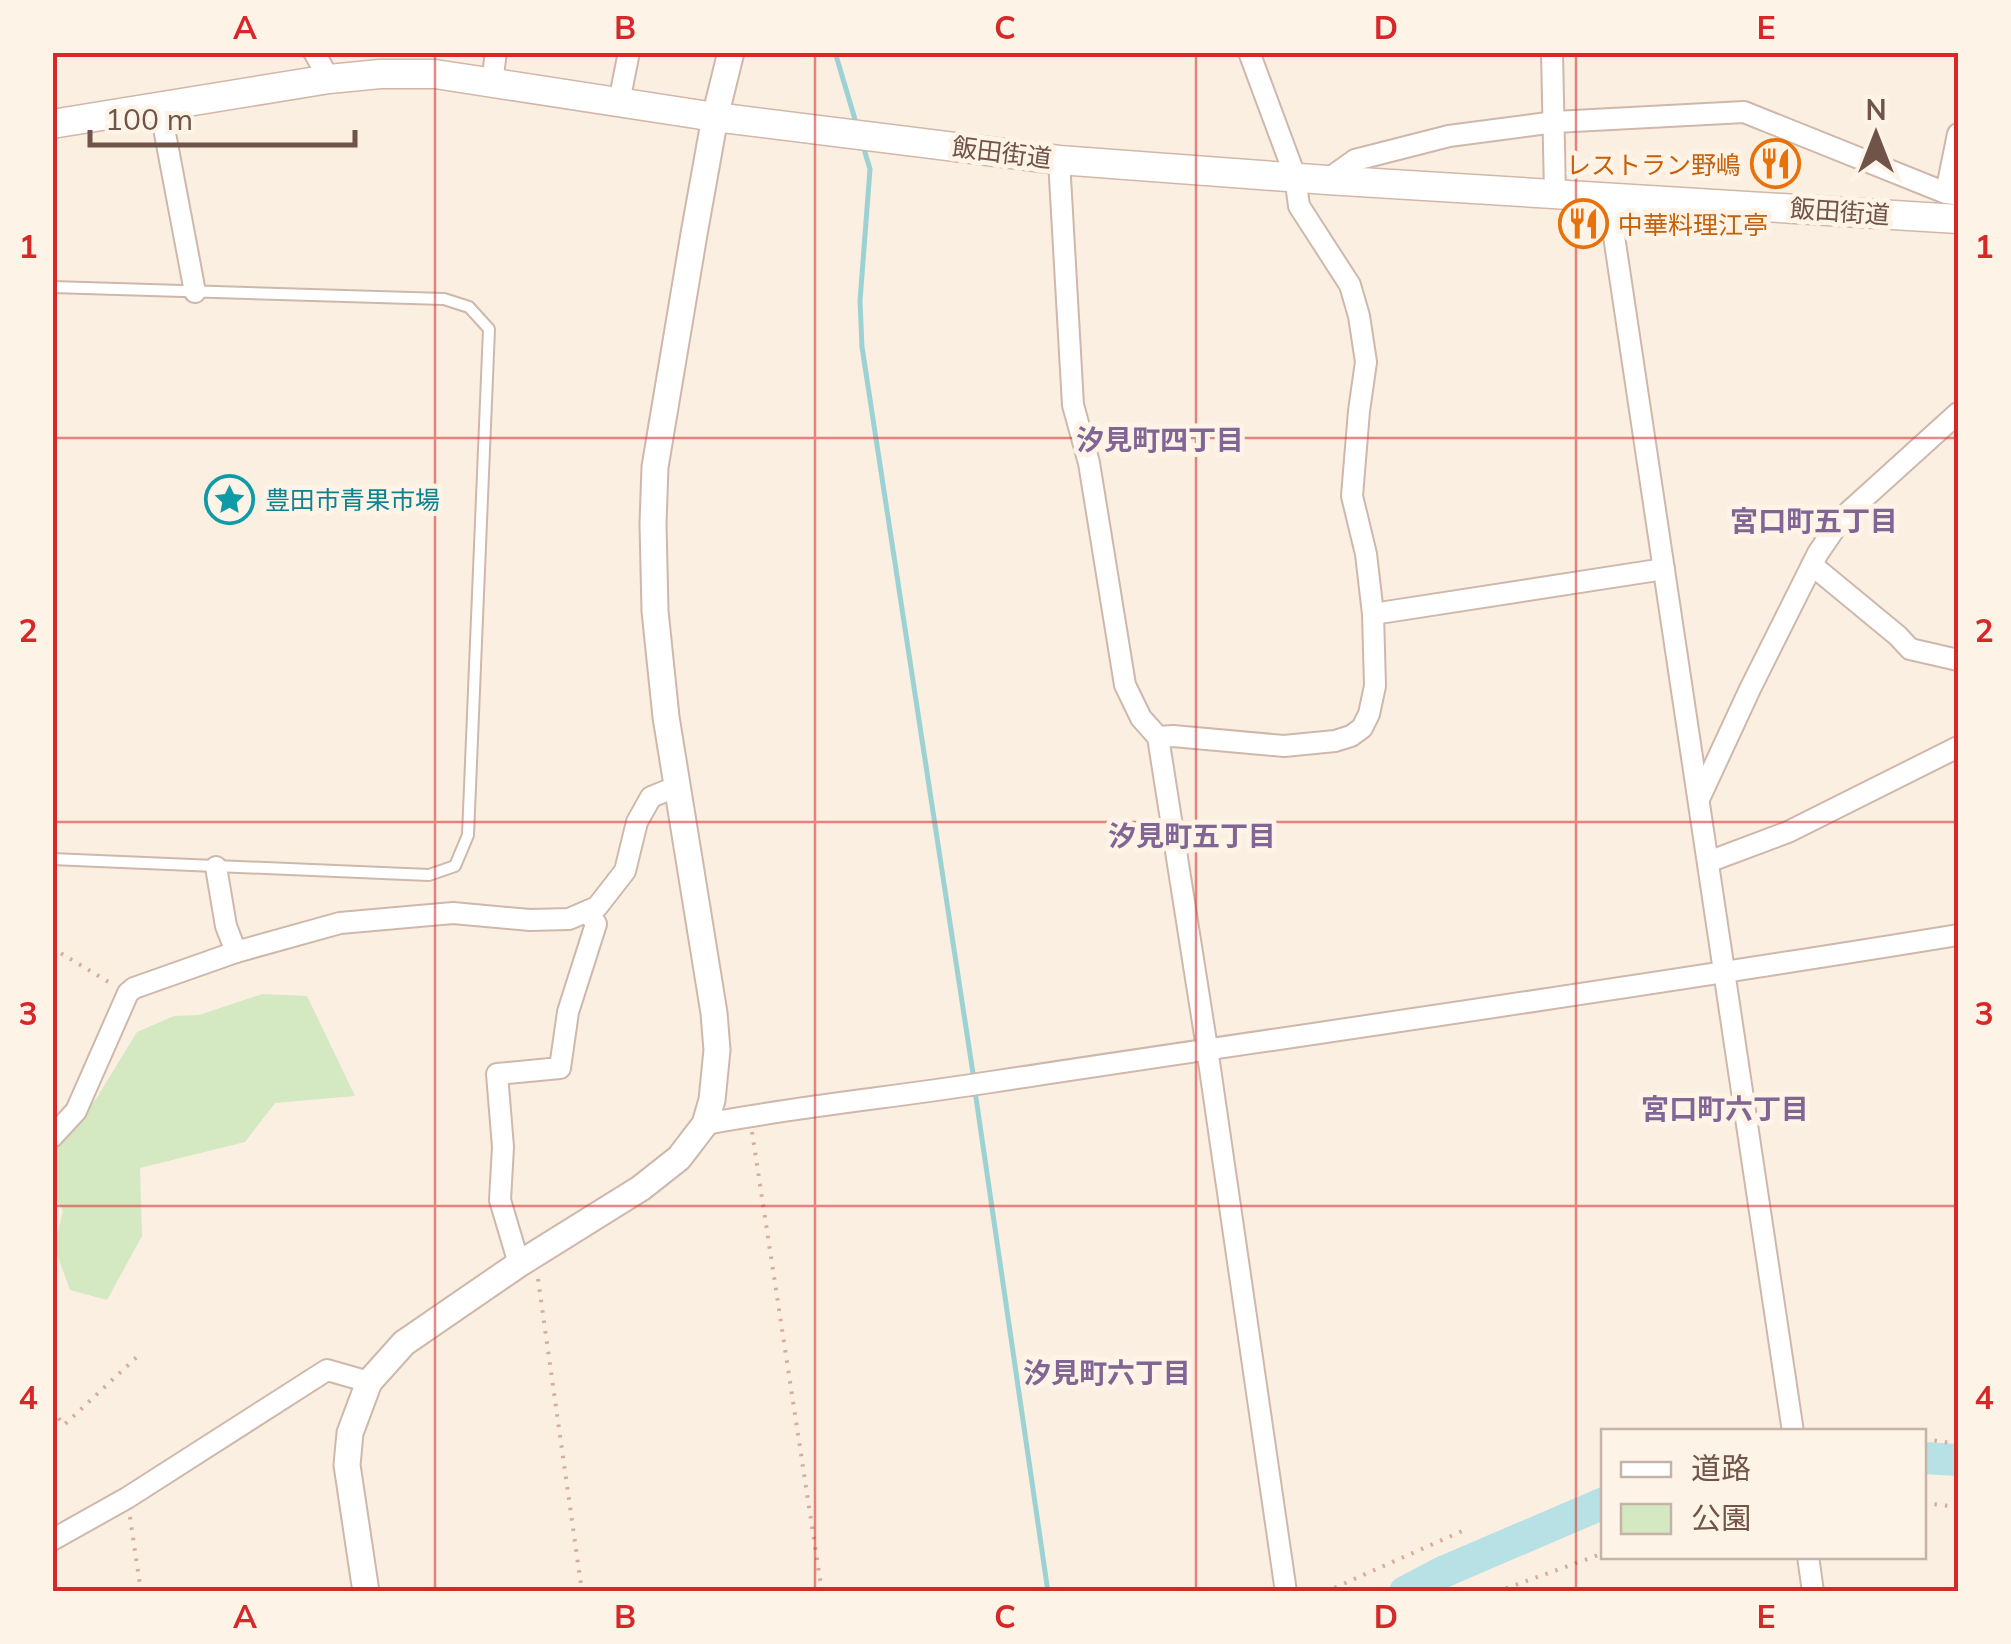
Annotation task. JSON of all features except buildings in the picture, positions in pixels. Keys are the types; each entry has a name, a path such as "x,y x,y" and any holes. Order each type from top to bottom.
{"main road":[{"name":"飯田街道","path":"52,124 329,79 435,74 716,118 1059,160 1958,219"}],"street":[{"path":"314,52 329,79"},
{"path":"492,82 496,52"},
{"path":"619,102 629,52"},
{"path":"366,1592 347,1465 350,1433 368,1382 404,1343 679,1158 705,1124 712,1100 716,1063 714,1013 666,717 654,610 655,468 731,52"},
{"path":"1158,737 1284,746 1318,744 1351,736 1362,728 1376,686 1366,554 1352,496 1366,362 1359,316 1350,285 1299,206 1295,176 1249,52"},
{"path":"1552,52 1555,193"},
{"path":"160,106 195,292"},
{"path":"1327,180 1355,160 1449,136 1555,122 1744,112 1952,194 1958,134"},
{"path":"1059,160 1073,405 1089,463 1125,685 1141,718 1158,737 1286,1592"},
{"path":"1608,196 1793,1429"},
{"path":"1698,800 1812,565 1842,518 1955,424"},
{"path":"1812,565 1910,648 1958,660"},
{"path":"1373,614 1664,570"},
{"path":"1708,862 1788,832 1958,748"},
{"path":"52,1137 76,1111 134,988 236,952 340,923 453,913 530,920 569,919 597,907 625,872 637,822 651,797 678,786"},
{"path":"216,867 226,926 236,952"},
{"path":"527,1259 500,1200 503,1147 497,1074 560,1068 568,1012 596,924 588,911"},
{"path":"705,1124 1724,974 1958,935"},
{"path":"52,1540 127,1498 326,1370 368,1382"},
{"path":"1808,1559 1813,1592"}],"lane":[{"path":"52,287 444,299 469,307 489,330 468,835 455,866 429,875 52,860"}],"path":[{"path":"52,948 128,994"},
{"path":"750,1115 822,1592"},
{"path":"527,1259 582,1592"},
{"path":"52,1410 64,1425 140,1354"},
{"path":"1926,1440 1958,1444"},
{"path":"127,1498 141,1592"},
{"path":"1926,1504 1958,1507"},
{"path":"1325,1592 1469,1528"},
{"path":"1496,1592 1601,1554"}],"green space":[{"path":"262,994 307,996 355,1096 275,1103 245,1142 140,1168 142,1236 107,1300 70,1290 54,1246 63,1211 53,1192 52,1146 96,1099 137,1032 174,1016 199,1015"}],"waterway":[{"path":"835,52 857,126"},
{"path":"863,146 870,169 860,301 862,347 974,1080"},
{"path":"975,1091 1048,1592"},
{"path":"1926,1458 1958,1460"},
{"path":"1405,1592 1601,1504"}],"place":[{"name":"レストラン野嶋","path":"1776,164"},
{"name":"中華料理江亭","path":"1583,224"},
{"name":"豊田市青果市場","path":"230,499"}],"district":[{"name":"汐見町四丁目","path":"1160,439"},
{"name":"宮口町五丁目","path":"1814,520"},
{"name":"汐見町五丁目","path":"1192,835"},
{"name":"宮口町六丁目","path":"1725,1108"},
{"name":"汐見町六丁目","path":"1107,1372"}]}
